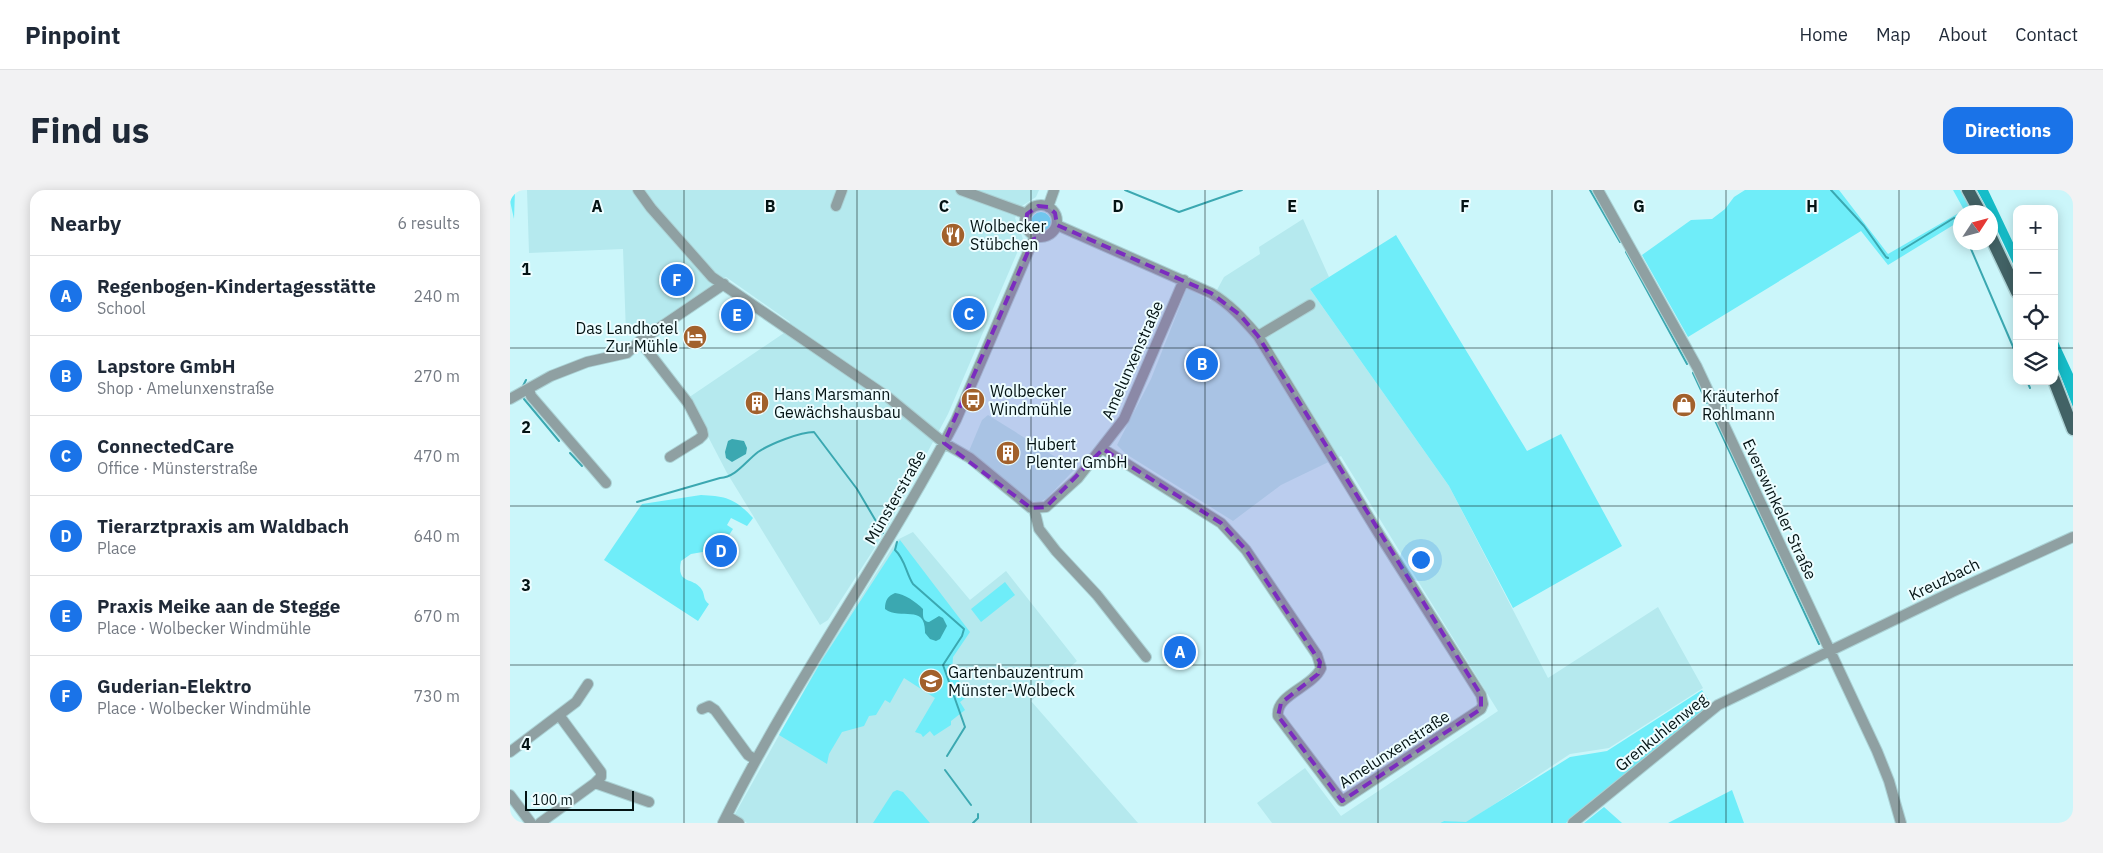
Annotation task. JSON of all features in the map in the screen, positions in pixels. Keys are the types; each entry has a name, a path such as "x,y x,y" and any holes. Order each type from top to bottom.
{"main road":[{"path":"1968,190 1976,205"},
{"path":"1997,250 2013,283"},
{"path":"2056,385 2073,430"}],"street":[{"path":"638,190 702,268 712,277 889,398 944,442 970,458 1031,508 1034,508 1039,528 1056,551 1097,595 1146,657"},
{"path":"836,206 842,190"},
{"path":"961,190 1027,214"},
{"path":"1048,207 1054,190"},
{"name":"Everswinkeler Straße","path":"1598,190 1696,368 1884,767 1900,823"},
{"path":"1034,207 1048,207 1055,213 1057,225 1049,235 1035,236 1026,224 1027,214 1034,207"},
{"name":"Amelunxenstraße","path":"1057,225 1184,280 1225,302 1258,336 1379,534 1481,695 1483,704 1481,710 1342,801 1278,716 1281,703 1314,678 1321,668 1317,655 1246,550 1221,523 1103,449"},
{"name":"Münsterstraße","path":"725,820 756,760 797,688 902,516 956,420 1035,236"},
{"name":"Amelunxenstraße","path":"1034,508 1046,507 1078,478 1103,449 1124,419 1184,280"},
{"path":"510,399 551,376 587,362 627,353 640,341 724,284"},
{"path":"1258,336 1310,306"},
{"path":"640,341 688,403 702,430 703,435 699,439 670,456"},
{"path":"529,389 531,396 606,483"},
{"name":"Kreuzbach","path":"1830,650 1870,633 2008,565 2073,537"},
{"name":"Grenkuhlenweg","path":"1573,823 1718,705 1830,650"},
{"path":"510,752 576,702 588,684"},
{"path":"702,709 709,706 715,710 748,755 756,760"},
{"path":"540,823 602,777 601,772 559,715"},
{"path":"595,783 649,802"},
{"path":"510,795 531,823"},
{"path":"725,820 739,823"}],"highlighted area":[{"path":"1038,206 1048,207 1055,213 1057,225 1211,293 1240,315 1258,336 1481,695 1481,709 1342,801 1278,716 1281,703 1318,674 1320,662 1246,550 1221,523 1103,449 1046,507 1031,508 944,443 1034,238 1026,224 1027,214"}],"shaded area":[{"path":"510,190 515,190 514,219 510,201"},
{"name":"Wolbecker Windmühle","path":"527,190 1039,190 1036,197 1022,206 1015,218 1023,239 948,414 883,535 828,620 820,625 727,473 688,398 784,333 790,322 726,277 648,329 626,333 623,249 529,253"},
{"path":"1745,190 1839,190 1888,254 1953,216 1953,225 1888,265 1861,231 1688,337 1642,255 1691,220 1712,219 1725,209 1734,197"},
{"path":"1953,190 1960,190 1968,205 1961,205"},
{"path":"1977,190 1988,190 1995,205 1985,205"},
{"path":"1998,211 2013,243 2013,264 1998,232"},
{"path":"1037,212 1045,212 1051,218 1051,226 1045,232 1037,232 1031,226 1031,218"},
{"path":"1303,219 1329,277 1310,289 1449,486 1548,678 1658,607 1703,688 1609,748 1570,754 1466,823 1444,821 1440,823 1272,823 1257,803 1305,768 1341,816 1498,711 1341,456 1281,485 1233,521 1126,454 1117,445 1151,379 1187,288 1211,301 1224,277 1260,254 1259,247"},
{"path":"1396,235 1527,451 1561,434 1622,546 1513,608 1449,486 1310,289"},
{"path":"2058,342 2073,374 2073,407 2058,369"},
{"path":"988,415 1075,469 1047,498 1040,502 1027,501 969,451 982,420"},
{"path":"732,439 744,441 747,448 746,454 732,462 726,458 725,452 728,441"},
{"path":"701,495 717,496 730,500 753,518 747,526 731,518 727,525 733,529 720,549 691,554 681,561 681,574 687,580 699,586 709,604 698,621 604,560 642,504"},
{"name":"Gartenbauzentrum Münster-Wolbeck","path":"913,532 970,600 1006,571 1077,661 1031,701 1138,823 747,823 735,814 821,660 897,540"},
{"path":"900,540 970,632 953,657 952,671 962,685 967,684 973,692 960,702 965,710 951,721 951,725 934,736 930,731 923,737 915,732 935,698 904,678 890,703 885,700 876,715 869,716 864,726 842,732 829,754 827,764 779,735 822,660"},
{"path":"1005,582 1015,595 981,622 971,609"},
{"path":"895,593 914,601 920,606 923,609 924,619 927,621 929,622 939,616 943,618 947,626 940,639 936,641 930,639 925,633 921,618 917,615 898,614 885,609 887,599"},
{"path":"1702,690 1713,707 1566,823 1440,823 1444,821 1466,822 1570,757 1607,751"},
{"path":"897,790 903,792 930,823 873,823 893,792"},
{"path":"1732,790 1744,823 1668,823"},
{"path":"1604,807 1622,823 1584,823"}],"waterway":[{"path":"1125,190 1179,212 1242,190"},
{"path":"1590,190 1620,242"},
{"path":"1831,190 1864,226 1888,258"},
{"path":"1902,250 1953,219"},
{"path":"1971,250 2013,347"},
{"path":"1626,252 1687,364"},
{"path":"1693,373 1707,403"},
{"path":"522,388 526,380"},
{"path":"524,399 559,441"},
{"path":"1713,416 1819,644"},
{"path":"637,502 726,477 736,472 763,449 793,436 814,432 857,489 883,533"},
{"path":"570,453 582,466"},
{"path":"897,542 895,550 901,558 913,584 964,629 962,636 943,665 965,727 947,756"},
{"path":"945,770 971,805"},
{"path":"973,823 978,818 978,814"}],"place":[{"name":"Wolbecker Stübchen","path":"953,235"},
{"name":"Guderian-Elektro","path":"677,280"},
{"name":"ConnectedCare","path":"969,314"},
{"name":"Praxis Meike aan de Stegge","path":"737,315"},
{"name":"Das Landhotel Zur Mühle","path":"695,337"},
{"name":"Lapstore GmbH","path":"1202,364"},
{"name":"Wolbecker Windmühle","path":"973,400"},
{"name":"Hans Marsmann Gewächshausbau","path":"757,403"},
{"name":"Kräuterhof Rohlmann","path":"1684,405"},
{"name":"Hubert Plenter GmbH","path":"1008,453"},
{"name":"Tierarztpraxis am Waldbach","path":"721,551"},
{"name":"Regenbogen-Kindertagesstätte","path":"1180,652"},
{"name":"Gartenbauzentrum Münster-Wolbeck","path":"931,681"}]}
